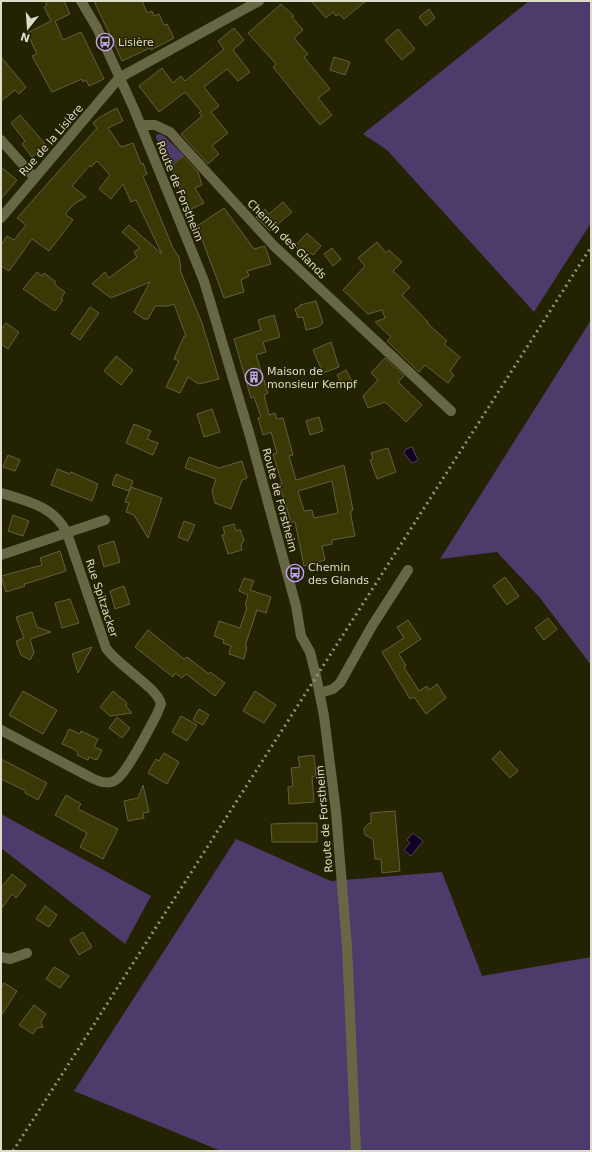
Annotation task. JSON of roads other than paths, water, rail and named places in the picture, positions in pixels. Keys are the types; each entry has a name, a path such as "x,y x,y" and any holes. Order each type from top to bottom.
{"street":[{"name":"Route de Forstheim","path":"81,1 96,28 140,125 204,281 250,436 296,606 301,636 310,652 320,693 336,812 346,930 356,1151"},
{"path":"119,78 259,1"},
{"name":"Rue de la Lisière","path":"1,218 119,78"},
{"name":"Chemin des Glands","path":"140,125 155,125 170,132 274,246 451,411"},
{"path":"1,140 34,177"},
{"name":"Rue Spitzacker","path":"1,492 49,510 59,519 67,533 106,648 116,661 158,696 160,704 160,709 121,776 110,783 88,776 1,730"},
{"path":"1,555 105,520"},
{"path":"320,693 333,689 340,683 372,626 408,570"},
{"path":"1,956 10,959 27,953"}],"railway":[{"path":"13,1151 591,247"}],"place":[{"name":"Lisière","path":"105,42"},
{"name":"Maison de monsieur Kempf","path":"254,377"},
{"name":"Chemin des Glands","path":"295,573"}]}
